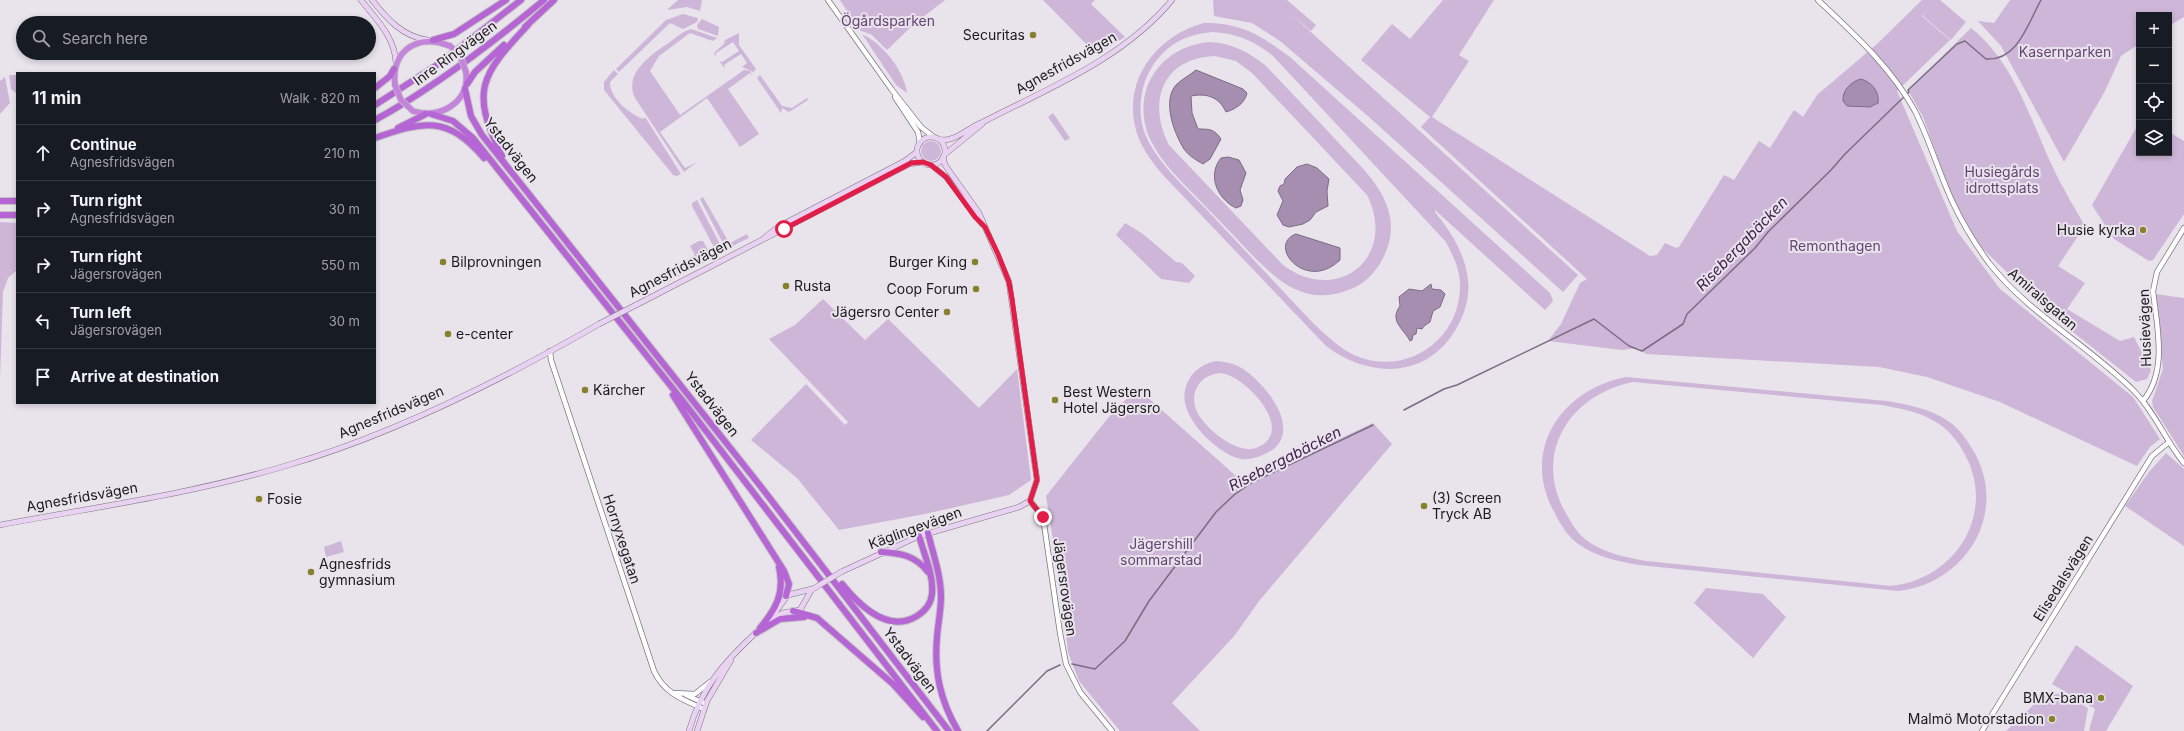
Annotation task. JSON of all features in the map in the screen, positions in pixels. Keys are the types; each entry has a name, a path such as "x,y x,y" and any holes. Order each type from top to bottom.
{"highway":[{"path":"376,87 390,76 396,62 411,46 454,34 506,0"},
{"name":"Inre Ringvägen","path":"376,104 440,63 521,0"},
{"name":"Inre Ringvägen","path":"376,119 426,89 467,61 544,0"},
{"path":"384,135 428,114 449,108 460,99 466,86 482,66 554,0"},
{"path":"507,167 486,123 483,105 484,92 488,76 497,59 528,25"},
{"path":"430,40 450,46 460,56 466,72 466,86"},
{"path":"394,69 395,85 401,100 413,111 428,114"},
{"name":"Ystadvägen","path":"466,86 468,109 473,121 507,167 809,548 948,731"},
{"name":"Ystadvägen","path":"428,114 453,121 464,128 653,363 937,731"},
{"path":"376,138 422,125 434,125 447,128 464,137 484,159 497,169"},
{"path":"0,201 16,201"},
{"path":"0,215 16,215"},
{"path":"653,363 778,561 789,582 786,597"},
{"path":"928,534 938,573 941,597 935,654 937,682 943,703 958,731"},
{"path":"809,548 818,556 862,606 888,620 910,620 926,608 932,591 929,573 919,536"},
{"path":"881,552 908,556 920,563 929,573"},
{"path":"756,633 772,613 780,598 782,580 778,561"},
{"path":"793,611 813,616 898,688 933,731"},
{"path":"756,633 776,621 794,616 813,619 830,630"}],"main road":[{"path":"361,0 373,16"},
{"path":"372,0 399,29 412,37 430,40"},
{"name":"Agnesfridsvägen","path":"937,139 945,141 952,140 967,129 1113,54 1145,28 1172,0"},
{"path":"376,20 389,38 394,49 396,62"},
{"name":"Agnesfridsvägen","path":"944,156 983,122"},
{"path":"985,227 975,217 946,177 931,165 923,162 917,152 920,143 927,138 937,139 944,148 945,165 970,198 985,227 1007,277 1012,299 1037,480 1030,501"},
{"name":"Agnesfridsvägen","path":"762,240 778,227 905,161 917,152"},
{"path":"931,165 938,163 944,156"},
{"name":"Agnesfridsvägen","path":"0,524 200,488 300,462 416,417 550,351 599,324 909,164 923,162"},
{"name":"Käglingevägen","path":"768,622 786,597 791,593 813,589 841,572 881,552 919,536 1018,507 1030,501"},
{"name":"Käglingevägen","path":"689,731 699,704 713,678 738,649 768,622 782,613 801,608 813,589"},
{"path":"786,597 785,605 793,611"},
{"name":"Käglingevägen","path":"697,731 705,707 725,668 738,649"}],"street":[{"path":"828,0 892,90 921,127 937,139"},
{"name":"Amiralsgatan","path":"1818,0 1880,60 1899,86 1920,123 1953,204 1968,231 1989,263 2031,306 2112,371 2143,400"},
{"path":"892,90 899,106 918,132 920,143"},
{"name":"Husievägen","path":"2143,400 2152,389 2158,372 2159,360 2153,291 2157,272 2184,228"},
{"name":"Hornyxegatan","path":"550,351 551,360 574,432 657,678 667,690 705,707"},
{"path":"2143,400 2184,463"},
{"name":"Elisedalsvägen","path":"1982,731 2152,456 2169,442"},
{"name":"Jägersrovägen","path":"1030,501 1043,518 1061,640 1066,664 1080,692 1112,731"},
{"path":"684,694 695,694 706,686 713,678"},
{"name":"Hornyxegatan","path":"667,690 684,694 699,704"}],"green space":[{"path":"678,0 702,0 700,11 687,7 667,10"},
{"name":"Ögårdsparken","path":"840,0 945,0 913,25 887,50 872,35 859,30"},
{"path":"1043,0 1095,0 1091,4 1125,37 1097,55"},
{"path":"1213,0 1287,0 1316,25 1311,31 1290,13 1578,275 1563,292 1369,117 1280,41 1252,23 1214,16"},
{"name":"Remonthagen","path":"1443,0 1494,0 1459,55 1469,61 1432,117 1650,256 1657,255 1665,243 1676,248 1679,247 1724,175 1734,180 1759,141 1770,148 1794,110 1803,117 1817,95 1877,44 1922,0 1940,0 1966,22 1951,40 1923,16 1928,10 1922,16 1950,40 1897,91 1957,231 2000,289 2133,397 2160,439 2150,447 2137,466 2000,402 1927,377 1879,367 1646,354 1638,348 1622,350 1548,341 1561,324 1580,283 1587,279 1421,127 1430,117 1361,60 1392,24 1410,39"},
{"name":"Kasernparken","path":"2010,0 2184,0 2184,17 2172,24 2172,12 2136,12 2136,46 2121,56 2105,91 2064,162 2001,46 1978,21 1994,23"},
{"path":"683,14 698,18 697,22 683,29 670,23 619,72 616,69 666,20"},
{"path":"702,19 719,27 718,36 698,29 697,25"},
{"path":"1204,23 1229,25 1260,37 1290,57 1550,293 1553,301 1545,310 1435,210 1456,243 1464,261 1468,280 1467,299 1462,317 1456,329 1444,346 1429,358 1413,365 1396,369 1378,368 1360,364 1343,357 1326,346 1162,174 1142,146 1135,126 1133,108 1135,91 1140,75 1148,61 1159,48 1172,37 1187,29","holes":["1202,33 1221,33 1238,36 1253,42 1274,57 1446,242 1456,263 1459,274 1460,285 1458,305 1451,322 1440,337 1426,349 1410,357 1392,362 1373,361 1354,355 1338,345 1314,324 1172,174 1150,145 1145,134 1141,118 1141,100 1142,91 1152,67 1164,52 1185,38"]},
{"name":"Husiegårds idrottsplats","path":"1971,28 1986,42 2010,75 2020,93 2057,177 2085,226 2058,266 2085,283 2067,309 2120,341 2134,337 2151,370 2147,379 2136,382 2049,313 1981,247 1954,203 1923,117 1908,90"},
{"path":"691,29 717,38 713,41 690,33 659,56 650,71 680,115 744,70 750,71 753,76 750,73 728,89 759,134 740,147 707,98 660,132 685,168 697,162 684,172 635,98 632,89 636,72 641,65 655,52 677,36"},
{"path":"739,33 739,45 756,69 753,72 742,67 747,63 741,54 724,65 725,69 719,61 722,62 739,51 733,42 716,53 716,57 714,53 724,44 725,40"},
{"path":"862,34 870,38 891,58 902,75 907,93 896,85"},
{"path":"1209,42 1232,46 1252,56 1265,65 1372,179 1387,206 1391,221 1391,231 1388,246 1382,260 1374,272 1364,282 1351,289 1335,294 1321,295 1308,294 1296,290 1284,283 1273,275 1251,254 1180,180 1162,159 1149,136 1145,124 1143,108 1145,93 1150,80 1158,68 1168,58 1180,50","holes":["1215,56 1236,61 1252,73 1367,195 1375,217 1375,238 1369,255 1357,269 1342,277 1324,280 1304,276 1283,265 1169,145 1162,129 1159,113 1160,98 1164,85 1171,74 1182,65 1197,59"]},
{"path":"614,70 618,74 610,82 613,94 626,109 643,119 645,117 681,174 677,176 673,175 604,90 604,82"},
{"path":"9,75 16,75 16,93 11,89"},
{"path":"760,75 782,106 792,108 807,98 808,100 789,112 782,108 781,113 757,78"},
{"path":"5,77 10,103 0,114 0,81"},
{"path":"1053,113 1070,138 1065,141 1048,117"},
{"path":"2136,128 2136,156 2172,156 2172,134 2184,141 2184,214 2153,260 2149,261 2114,239 2092,205"},
{"path":"931,141 938,144 941,151 938,158 931,161 924,158 921,151 924,144"},
{"path":"703,197 727,239 732,242 747,234 749,238 726,249 700,199"},
{"path":"697,200 723,250 716,251 692,206 692,203"},
{"path":"0,222 16,223 16,271 8,278 3,292 0,380"},
{"path":"1125,223 1143,234 1176,262 1182,263 1195,276 1189,283 1161,279 1116,235"},
{"path":"699,241 703,241 711,255 709,260 664,284 659,274 695,255 690,246"},
{"path":"2155,294 2184,298 2184,456 2153,407 2152,401 2163,369"},
{"path":"823,299 865,340 888,319 979,408 1017,369 1031,480 1009,495 925,514 839,530 797,478 751,440 806,384 845,425 848,422 769,339 795,325"},
{"path":"1217,361 1238,366 1259,382 1269,394 1277,407 1282,421 1283,434 1277,445 1265,454 1251,459 1234,457 1210,442 1197,427 1188,412 1185,403 1186,387 1194,372 1208,363","holes":["1221,373 1231,376 1254,394 1264,406 1270,418 1272,430 1268,440 1256,448 1240,448 1222,439 1207,425 1197,412 1194,398 1198,385 1214,374"]},
{"path":"1626,377 1887,401 1934,413 1956,427 1962,434 1973,450 1983,474 1986,497 1983,520 1975,541 1961,560 1944,575 1922,585 1898,591 1639,565 1614,560 1591,552 1569,536 1552,508 1544,485 1542,463 1546,443 1554,424 1567,408 1584,394 1604,384","holes":["1633,382 1882,405 1919,414 1943,427 1953,436 1961,447 1973,473 1976,496 1973,518 1965,538 1952,556 1935,570 1915,581 1891,586 1646,561 1622,556 1600,548 1582,537 1563,508 1555,486 1553,466 1556,446 1564,428 1576,412 1592,399 1611,388"]},
{"name":"Jägershill sommarstad","path":"1137,388 1245,484 1373,423 1392,444 1259,601 1235,635 1172,703 1200,731 1120,731 1079,681 1068,652 1062,601 1065,600 1062,596 1046,496 1108,418"},
{"path":"2166,453 2184,469 2184,546 2125,506 2149,472"},
{"path":"341,541 344,552 326,557 324,547"},
{"path":"1706,588 1763,594 1786,617 1753,658 1694,603"},
{"name":"BMX-bana","path":"2076,645 2133,686 2106,731 2089,730 2095,709 2052,684"},
{"name":"Malmö Motorstadion","path":"2063,693 2088,708 2084,731 2006,731 2043,696"}],"shaded area":[{"path":"1196,70 1243,89 1247,93 1240,105 1226,112 1220,103 1212,97 1202,95 1191,96 1192,113 1198,129 1211,130 1221,139 1210,159 1203,164 1190,156 1184,149 1173,126 1170,108 1172,92 1176,85"},
{"path":"1861,79 1868,82 1874,88 1878,95 1878,103 1870,107 1847,106 1843,101 1844,93 1851,84"},
{"path":"1228,157 1239,160 1246,173 1240,190 1243,200 1241,206 1236,208 1224,199 1216,186 1215,172 1217,165 1221,158"},
{"path":"1307,164 1317,168 1329,179 1327,191 1328,206 1316,212 1310,220 1303,224 1289,227 1283,225 1277,215 1283,201 1278,191 1280,186 1284,184 1285,179 1297,167"},
{"path":"1296,234 1340,248 1340,260 1327,269 1315,271 1303,269 1294,264 1288,256 1285,247 1288,240"},
{"path":"1431,284 1432,289 1441,290 1445,294 1440,307 1433,311 1430,322 1422,329 1417,328 1416,334 1413,335 1412,340 1410,341 1396,320 1397,311 1400,306 1399,297 1409,289 1422,291"}],"waterway":[{"name":"Risebergabäcken","path":"1404,410 1444,389 1457,385 1594,319 1629,346 1642,351 1683,324 1687,314 1755,248 1768,232 1909,92 1908,90 1957,44 1965,41 1986,59 1997,58 2006,54 2021,39 2041,0"},
{"name":"Risebergabäcken","path":"1072,664 1095,669 1125,641 1149,601 1216,512 1234,495 1251,483 1373,425"},
{"name":"Risebergabäcken","path":"987,731 1047,671 1060,665"}],"place":[{"name":"Securitas","path":"1033,35"},
{"name":"Husie kyrka","path":"2143,230"},
{"name":"Bilprovningen","path":"443,262"},
{"name":"Burger King","path":"975,262"},
{"name":"Rusta","path":"786,286"},
{"name":"Coop Forum","path":"976,289"},
{"name":"Jägersro Center","path":"947,312"},
{"name":"e-center","path":"448,334"},
{"name":"Kärcher","path":"585,390"},
{"name":"Best Western Hotel Jägersro","path":"1055,400"},
{"name":"Fosie","path":"259,499"},
{"name":"(3) Screen Tryck AB","path":"1424,506"},
{"name":"Agnesfrids gymnasium","path":"311,572"},
{"name":"BMX-bana","path":"2101,698"},
{"name":"Malmö Motorstadion","path":"2052,719"}],"route":[{"path":"784,229 881,180 911,163 923,162 931,165 944,174 975,217 987,230 1009,282 1037,480 1036,488 1030,501 1043,517"}]}
